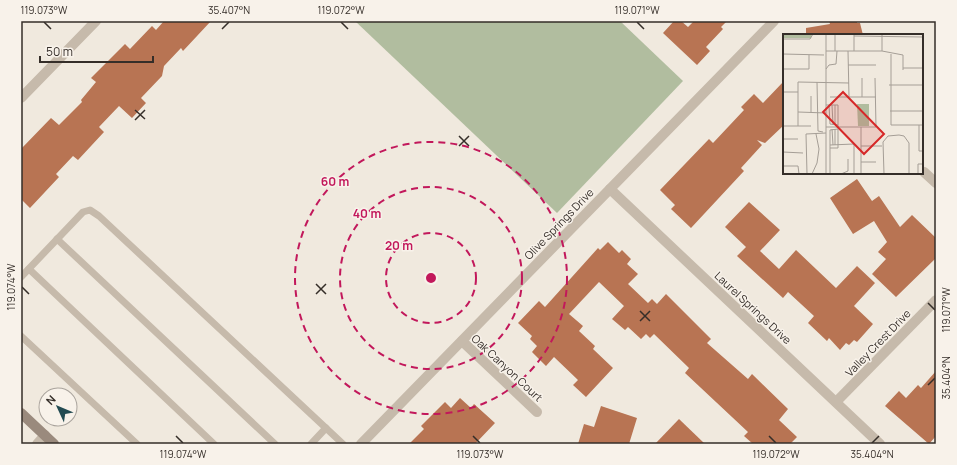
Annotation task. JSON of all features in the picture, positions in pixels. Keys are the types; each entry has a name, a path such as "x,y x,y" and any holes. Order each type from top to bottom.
{"main road":[{"path":"21,413 54,444"}],"street":[{"path":"21,98 96,21"},
{"name":"Olive Springs Drive","path":"361,444 774,21"},
{"path":"924,172 936,183"},
{"name":"Laurel Springs Drive","path":"610,189 880,444"},
{"name":"Valley Crest Drive","path":"836,402 936,300"},
{"name":"Oak Canyon Court","path":"462,341 537,412"},
{"path":"37,444 45,435"}],"lane":[{"path":"21,277 83,212 90,210 99,216 343,444"},
{"path":"57,239 275,444"},
{"path":"28,269 214,444"},
{"path":"21,336 137,444"},
{"path":"310,444 326,428"}],"green space":[{"path":"355,21 620,21 683,81 557,213"}],"building":[{"path":"164,21 211,21 183,51 181,48 164,66 162,76 141,98 146,103 132,118 119,106 99,127 104,132 78,160 73,156 56,174 59,177 30,208 21,199 21,149 51,118 59,125 82,102 81,100 96,82 91,78 125,44 130,49 152,26 156,30"},
{"path":"674,21 681,21 688,27 694,21 727,21 721,27 723,29 706,47 710,51 697,65 663,33"},
{"path":"829,21 857,21 857,23 860,23 863,34 806,34 806,28 830,24"},
{"path":"783,82 783,126 765,143 757,140 762,145 741,168 744,171 691,228 671,209 675,205 660,190 709,139 713,143 744,110 741,107 754,94 763,103"},
{"path":"857,179 872,201 879,196 900,227 912,215 936,238 936,258 896,297 872,274 886,259 878,252 887,242 874,221 853,234 830,198"},
{"path":"749,202 780,230 760,251 779,269 796,250 836,288 857,266 875,283 854,306 873,324 857,342 854,340 849,345 846,343 840,350 829,338 827,341 808,323 814,316 788,292 783,298 737,256 746,247 725,227"},
{"path":"608,242 619,253 622,250 631,259 627,264 638,274 628,284 648,303 652,299 657,304 666,294 711,339 707,343 748,379 752,374 788,409 779,420 797,437 790,444 753,444 744,436 748,432 685,373 689,368 654,334 650,338 646,334 641,339 628,327 625,330 612,319 624,306 599,282 569,314 583,326 579,331 595,346 593,349 613,368 586,397 573,385 578,380 554,357 546,366 532,352 537,346 530,339 532,336 518,323 539,301 545,307 598,248 600,250"},
{"path":"936,371 936,436 929,444 885,406 899,391 906,398 918,385 921,388"},
{"path":"460,398 471,408 474,404 495,423 475,444 409,444 424,429 421,426 445,402 451,408"},
{"path":"601,406 637,418 629,444 578,444 584,424 594,427"},
{"path":"679,419 705,444 655,444"}]}
